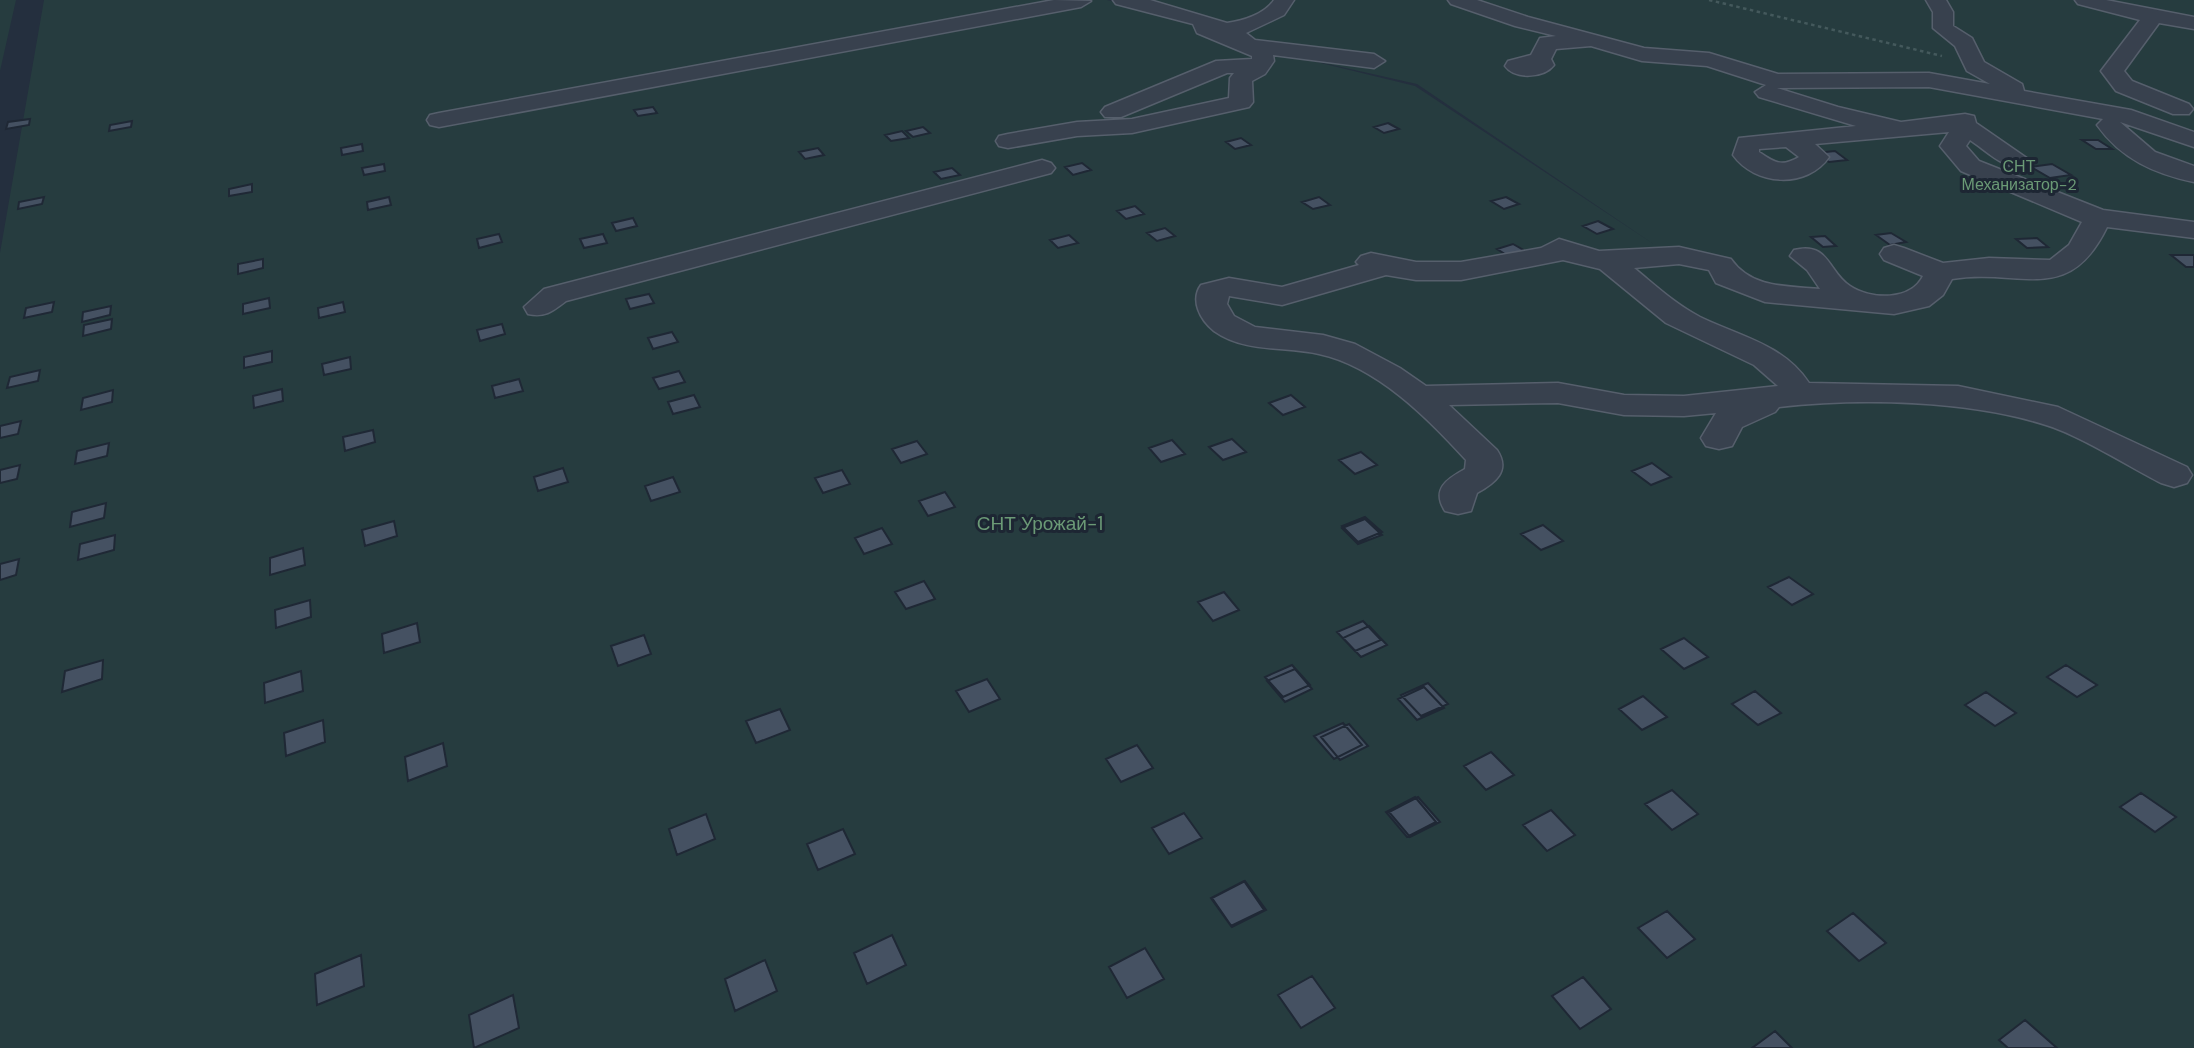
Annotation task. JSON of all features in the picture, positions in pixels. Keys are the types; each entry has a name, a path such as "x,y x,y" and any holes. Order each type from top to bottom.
{"street":[{"path":"1123,0 1159,4 1225,29 1252,22 1277,11 1284,0"},
{"path":"1458,0 1522,22 1642,54 1709,60 1858,103 1883,113 1906,130"},
{"path":"1936,0 1943,12 1943,28 1964,43 1982,86 1962,124 1959,138 1952,146 1970,166 2011,185 2098,218 2194,230"},
{"path":"2085,0 2188,21"},
{"path":"439,120 1081,1"},
{"path":"2154,16 2112,71 2124,86 2190,112"},
{"path":"1202,20 1204,29 1254,56"},
{"path":"1252,22 1241,38 1254,56"},
{"path":"1540,58 1548,43 1596,40"},
{"path":"1008,141 1077,129 1132,126 1241,102 1241,78 1254,56"},
{"path":"1077,129 1183,84 1196,75 1254,56 1374,61"},
{"path":"1675,58 1784,99 1906,130"},
{"path":"1776,81 1846,80 1915,92 1982,86 2017,90 2109,125 2194,150"},
{"path":"1982,86 2057,106 2131,117 2194,140"},
{"path":"2057,106 2129,103 2190,112"},
{"path":"1791,139 1962,124 2018,161"},
{"path":"2109,125 2136,153 2174,171 2194,174"},
{"path":"539,307 555,295 1042,168"},
{"path":"1894,254 1940,272 1969,266 2037,272 2058,269 2083,249 2098,218"},
{"path":"1458,502 1458,488 1483,474 1484,458 1419,396 1355,358 1324,345 1278,342 1234,330 1216,317 1210,303 1212,291 1237,285 1276,296 1294,295 1311,286 1363,276 1376,264 1419,273 1456,273 1551,255 1559,248 1582,258 1607,260 1645,255 1703,257 1721,265 1726,277 1765,293 1860,304 1895,305 1918,300 1932,289 1940,272"},
{"path":"1804,256 1817,264 1836,291 1860,304"},
{"path":"1607,260 1658,303 1688,323 1762,354 1790,376 1790,396"},
{"path":"1419,396 1504,392 1558,393 1624,405 1684,406 1790,396 1940,396 1959,410 1975,416 1994,417 2006,411 2006,404 2058,417 2174,475"},
{"path":"1719,438 1720,429 1734,415 1790,396"}],"path":[{"path":"1709,0 1982,86"}],"green space":[{"path":"0,0 16,0 0,71"},
{"name":"СНТ Урожай-1","path":"44,0 1107,0 1174,16 1131,0 2194,0 2194,1048 0,1048 0,253","holes":["1288,55 1417,84 1655,245 1415,86"]}],"building":[{"path":"653,107 657,113 638,116 634,110"},
{"path":"30,119 29,125 6,129 8,122"},
{"path":"132,121 131,127 109,131 110,125"},
{"path":"1388,123 1399,129 1384,133 1374,127"},
{"path":"923,127 930,133 913,137 906,131"},
{"path":"902,131 909,138 891,141 885,135"},
{"path":"1241,138 1251,145 1235,149 1226,142"},
{"path":"2082,140 2098,140 2112,149 2096,149"},
{"path":"362,144 363,151 342,155 341,148"},
{"path":"818,148 824,155 805,159 799,152"},
{"path":"1835,151 1847,160 1829,162 1816,153"},
{"path":"1082,163 1091,170 1073,175 1065,167"},
{"path":"384,164 385,171 364,175 362,168"},
{"path":"2052,164 2071,175 2050,178 2031,167"},
{"path":"952,168 960,175 941,179 934,172"},
{"path":"252,184 252,192 229,196 229,189"},
{"path":"44,197 42,204 18,209 19,202"},
{"path":"389,197 391,205 368,210 367,202"},
{"path":"1319,197 1330,205 1313,209 1302,202"},
{"path":"1506,197 1519,204 1504,209 1491,201"},
{"path":"1135,206 1144,214 1126,219 1117,211"},
{"path":"633,218 637,226 616,231 612,223"},
{"path":"1598,221 1613,229 1597,234 1583,226"},
{"path":"1165,228 1175,236 1157,241 1147,233"},
{"path":"1891,233 1906,242 1890,245 1876,235"},
{"path":"499,234 502,242 479,248 477,239"},
{"path":"603,234 607,243 584,248 580,239"},
{"path":"1069,235 1078,243 1058,248 1050,240"},
{"path":"1825,236 1836,246 1823,247 1811,237"},
{"path":"2037,238 2048,247 2027,248 2016,239"},
{"path":"1513,244 1527,252 1511,258 1497,249"},
{"path":"2171,255 2194,255 2194,267 2186,267"},
{"path":"263,259 263,268 238,274 238,264"},
{"path":"649,294 654,303 630,309 626,299"},
{"path":"269,298 270,308 243,314 243,304"},
{"path":"54,302 52,312 24,318 26,308"},
{"path":"343,302 345,312 319,318 318,308"},
{"path":"111,306 110,315 82,322 83,312"},
{"path":"112,319 111,329 83,336 84,325"},
{"path":"502,324 505,334 480,341 477,330"},
{"path":"672,332 678,342 653,349 648,338"},
{"path":"272,351 272,362 244,368 244,357"},
{"path":"350,357 351,369 324,375 322,364"},
{"path":"40,370 38,381 7,388 10,377"},
{"path":"679,371 685,382 659,389 653,378"},
{"path":"519,379 523,391 495,398 492,386"},
{"path":"282,389 283,401 254,408 253,396"},
{"path":"113,390 112,402 81,410 83,398"},
{"path":"694,395 700,407 673,414 668,402"},
{"path":"1291,395 1305,407 1283,415 1269,403"},
{"path":"21,421 18,434 0,438 0,426"},
{"path":"373,430 375,442 345,451 343,437"},
{"path":"1232,439 1246,452 1223,460 1209,447"},
{"path":"1172,440 1185,454 1161,462 1149,448"},
{"path":"917,441 927,454 901,463 892,449"},
{"path":"109,443 107,456 75,464 77,451"},
{"path":"1361,452 1377,465 1355,474 1339,460"},
{"path":"1652,463 1671,477 1651,485 1632,471"},
{"path":"20,465 17,479 0,483 0,470"},
{"path":"563,468 568,482 538,491 534,477"},
{"path":"842,470 850,484 823,493 815,478"},
{"path":"673,477 680,492 651,501 645,486"},
{"path":"945,492 955,507 928,516 919,501"},
{"path":"106,503 104,518 70,527 72,512"},
{"path":"1365,517 1382,532 1358,542 1342,526"},
{"path":"1365,519 1382,535 1358,544 1342,528"},
{"path":"394,521 397,536 365,546 362,530"},
{"path":"1543,525 1563,541 1541,550 1521,534"},
{"path":"882,528 892,544 864,554 855,538"},
{"path":"115,535 114,550 78,560 80,544"},
{"path":"303,548 305,565 270,575 270,558"},
{"path":"19,559 16,575 0,580 0,564"},
{"path":"1789,577 1813,594 1792,605 1768,587"},
{"path":"924,581 935,599 906,609 895,592"},
{"path":"1224,592 1239,610 1213,621 1198,602"},
{"path":"310,600 311,617 276,628 275,610"},
{"path":"1363,621 1381,640 1355,651 1337,632"},
{"path":"417,623 420,642 384,653 382,634"},
{"path":"1369,626 1387,645 1361,657 1343,638"},
{"path":"644,635 651,654 618,666 611,646"},
{"path":"1684,638 1708,657 1684,669 1661,649"},
{"path":"103,660 102,679 62,692 65,671"},
{"path":"1292,665 1310,685 1283,697 1265,677"},
{"path":"2066,665 2097,685 2077,697 2047,677"},
{"path":"1295,669 1312,689 1285,702 1267,681"},
{"path":"301,671 303,691 265,703 264,683"},
{"path":"987,679 1000,699 969,712 956,691"},
{"path":"1428,683 1448,704 1421,716 1401,695"},
{"path":"1424,687 1444,708 1417,720 1398,699"},
{"path":"1755,691 1781,713 1758,725 1732,704"},
{"path":"1986,692 2016,713 1995,726 1965,705"},
{"path":"1643,696 1667,717 1642,730 1619,709"},
{"path":"780,709 790,730 756,743 746,721"},
{"path":"323,720 325,742 286,756 284,733"},
{"path":"1343,723 1362,745 1334,759 1314,736"},
{"path":"1349,724 1368,746 1340,760 1321,737"},
{"path":"443,743 447,766 408,781 405,757"},
{"path":"1137,745 1153,768 1121,782 1106,759"},
{"path":"1491,752 1514,775 1486,790 1464,766"},
{"path":"1672,790 1698,814 1672,830 1645,804"},
{"path":"2141,793 2176,817 2155,832 2120,807"},
{"path":"1415,797 1436,822 1407,837 1386,812"},
{"path":"1418,797 1440,822 1410,837 1389,812"},
{"path":"1551,810 1575,835 1547,851 1523,825"},
{"path":"1184,813 1202,838 1169,854 1152,828"},
{"path":"706,814 715,839 677,855 669,829"},
{"path":"843,829 855,854 818,870 807,844"},
{"path":"1244,881 1264,910 1231,926 1211,898"},
{"path":"1245,881 1266,910 1232,927 1212,898"},
{"path":"1667,911 1695,939 1667,958 1638,928"},
{"path":"1853,913 1886,943 1859,961 1827,931"},
{"path":"892,935 906,965 867,984 854,953"},
{"path":"1145,948 1164,979 1127,998 1109,967"},
{"path":"361,955 364,986 317,1005 315,974"},
{"path":"765,960 777,991 735,1011 725,979"},
{"path":"1312,976 1335,1008 1301,1028 1278,995"},
{"path":"1583,977 1611,1009 1580,1029 1552,996"},
{"path":"513,995 519,1028 474,1048 469,1015"},
{"path":"2025,1020 2057,1048 2008,1048 1999,1040"},
{"path":"1775,1031 1792,1048 1752,1048"}],"park label":[{"name":"СНТ Механизатор-2","path":"2019,175"}]}
